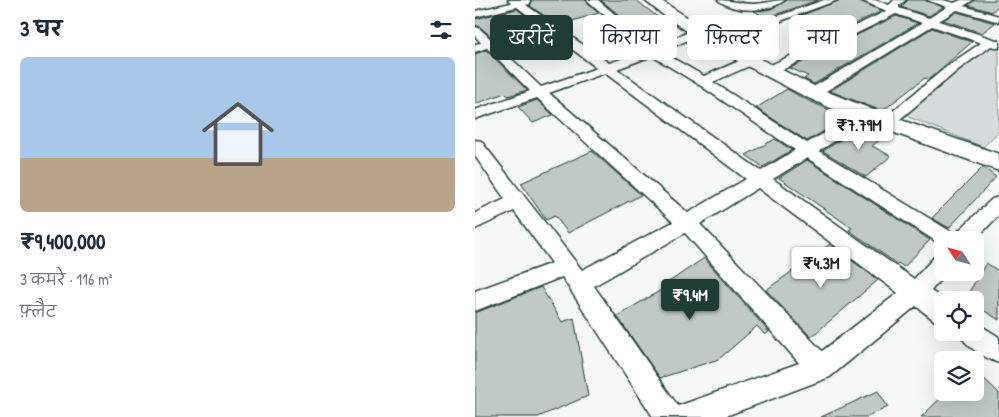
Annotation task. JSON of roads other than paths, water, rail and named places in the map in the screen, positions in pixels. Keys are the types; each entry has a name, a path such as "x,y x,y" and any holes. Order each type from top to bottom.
{"street":[{"path":"475,14 515,2 534,0"},
{"path":"592,0 610,15"},
{"path":"651,0 687,24"},
{"path":"723,0 751,9 780,0"},
{"path":"779,16 833,0"},
{"path":"866,0 994,44"},
{"path":"894,10 893,4 901,0"},
{"path":"932,0 999,19"},
{"path":"813,93 968,0"},
{"path":"515,2 534,15"},
{"path":"769,71 876,21 894,10"},
{"path":"475,30 490,43"},
{"path":"573,43 934,307"},
{"path":"475,48 490,44"},
{"path":"887,123 954,67 994,44"},
{"path":"507,60 540,93 687,223 821,368"},
{"path":"475,115 631,60"},
{"path":"666,60 935,231"},
{"path":"703,82 750,61 813,93 866,115 998,160"},
{"path":"475,301 573,275 687,223 866,115"},
{"path":"475,146 573,275 669,417"},
{"path":"475,222 517,201"},
{"path":"971,231 999,204"},
{"path":"685,417 821,368 914,294 934,271"},
{"path":"984,341 999,351"}]}
